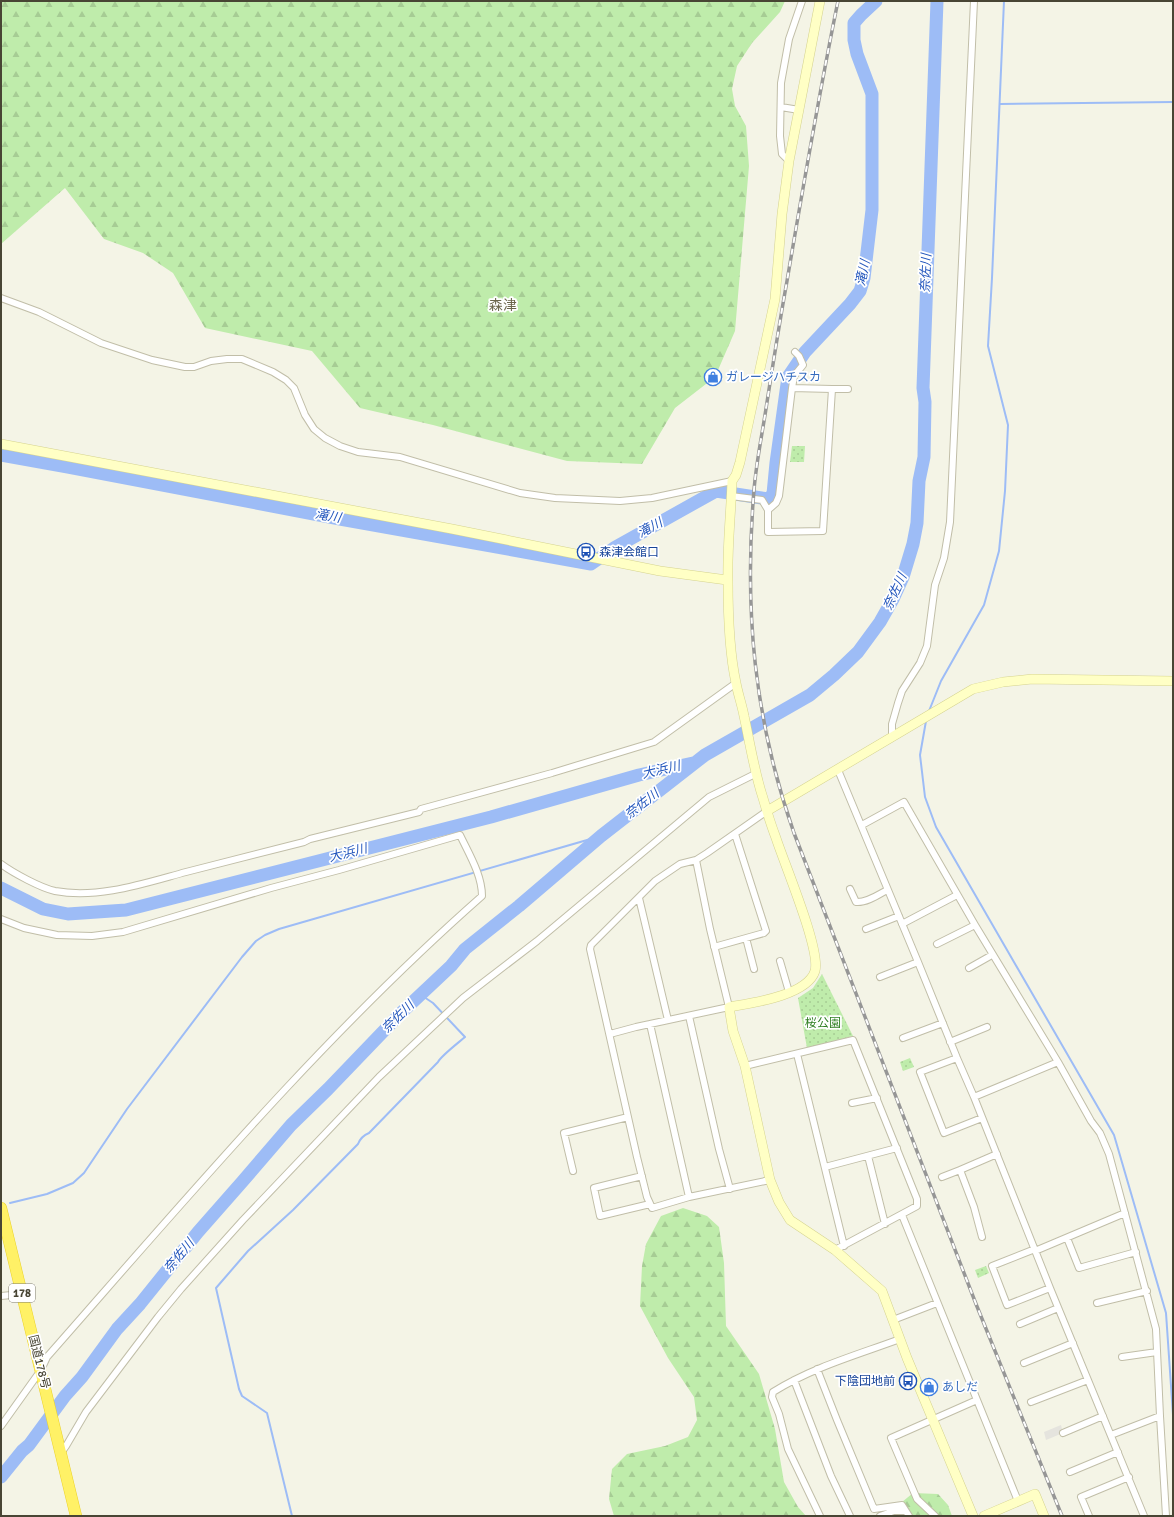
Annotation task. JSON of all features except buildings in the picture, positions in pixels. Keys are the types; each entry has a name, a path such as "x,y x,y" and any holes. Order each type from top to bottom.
{"highway":[{"name":"国道178号","path":"1,1212 76,1516"}],"street":[{"path":"789,161 782,154 780,136 781,83 784,58 802,1"},
{"path":"610,1034 789,992 799,988 808,981 814,973 816,963 814,951 755,774 742,704 736,683 730,628 728,580 732,481 736,475 740,462 775,299 782,214 789,161 820,1"},
{"path":"892,737 892,724 902,691 920,663 927,646 935,585 944,558 950,522 974,1"},
{"path":"781,107 799,110"},
{"path":"1,298 39,312 101,343 152,360 185,367 194,367 211,361 242,359 273,372 286,380 294,388 305,415 314,429 325,438 340,446 358,452 400,457 520,493 555,498 620,501 652,498 732,481"},
{"path":"768,510 776,503 779,496 794,376 803,365 795,352"},
{"path":"792,388 848,388"},
{"path":"731,496 762,500 768,510 768,532 823,531 832,388"},
{"path":"1,444 660,571 728,580"},
{"path":"770,1180 652,1208 642,1176 628,1117 590,949 591,945 655,881 663,875 680,864 696,860 802,789 838,770 974,689 1003,682 1032,679 1173,681"},
{"path":"1,864 8,869 54,891 97,892 134,886 297,844 310,839 419,812 421,809 441,803 552,773 654,742 736,683"},
{"path":"838,770 974,1097 1058,1308 1144,1516"},
{"path":"60,1449 66,1446 86,1412 181,1288 243,1220 379,1077 463,998 537,940 709,798 755,774"},
{"path":"862,825 904,802 992,955 1058,1062 1091,1121 1100,1133 1109,1154 1156,1329 1166,1516"},
{"path":"714,947 764,933 766,931 735,834"},
{"path":"1,919 24,928 40,932 75,936 107,935 142,927 271,888 460,835 482,887 482,896 412,961 310,1063 242,1135 47,1357 42,1374 1,1426"},
{"path":"696,860 733,1031 744,1066 770,1180 779,1202 790,1220 798,1226 840,1248 882,1291 932,1420 973,1516"},
{"path":"850,889 856,902 860,902 887,890"},
{"path":"902,924 957,895"},
{"path":"639,898 668,1020"},
{"path":"866,930 899,916"},
{"path":"937,944 975,925"},
{"path":"746,938 754,969"},
{"path":"970,968 992,955"},
{"path":"780,961 789,992"},
{"path":"880,977 918,962"},
{"path":"689,1016 719,1149 730,1189"},
{"path":"903,1038 943,1022"},
{"path":"650,1024 689,1198"},
{"path":"950,1042 987,1027"},
{"path":"744,1066 853,1040 917,1199 917,1206 840,1248"},
{"path":"797,1054 825,1167 840,1248"},
{"path":"957,1058 920,1072 944,1133 982,1118"},
{"path":"974,1097 1058,1062"},
{"path":"852,1103 876,1098"},
{"path":"573,1171 564,1133 628,1117"},
{"path":"825,1167 897,1148"},
{"path":"942,1177 997,1154"},
{"path":"868,1156 885,1224"},
{"path":"960,1170 974,1207 982,1237"},
{"path":"642,1176 594,1188 600,1216 650,1204"},
{"path":"1050,1288 1007,1305 992,1266 1066,1238 1125,1213"},
{"path":"902,1215 1018,1501"},
{"path":"1066,1238 1079,1268 1136,1252"},
{"path":"1097,1303 1147,1291"},
{"path":"1,1296 22,1294"},
{"path":"893,1320 937,1303"},
{"path":"1020,1324 1058,1308"},
{"path":"820,1516 788,1449 779,1414 772,1397 774,1392 794,1380 836,1361 900,1339"},
{"path":"1024,1363 1073,1343"},
{"path":"1122,1357 1157,1352"},
{"path":"817,1369 874,1509 902,1505 907,1513"},
{"path":"794,1380 831,1476 850,1516"},
{"path":"1031,1402 1088,1380"},
{"path":"935,1516 917,1500 891,1438 977,1400"},
{"path":"1063,1433 1103,1416"},
{"path":"1111,1435 1160,1416"},
{"path":"1070,1472 1118,1452"},
{"path":"1089,1516 1081,1497 1128,1477"},
{"path":"984,1516 1035,1494 1044,1516"},
{"path":"880,1516 894,1511 907,1513"}],"green space":[{"path":"1,1 785,1 780,12 752,43 737,66 732,89 735,106 746,126 749,166 735,331 715,377 675,408 642,464 567,461 433,425 360,408 312,351 205,328 173,273 143,253 104,239 65,188 1,244"},
{"path":"792,446 805,446 804,462 790,462"},
{"name":"桜公園","path":"822,974 853,1036 807,1048 798,998 813,988"},
{"path":"910,1058 914,1067 903,1071 900,1062"},
{"path":"683,1208 707,1216 719,1227 724,1263 726,1326 759,1374 775,1429 784,1482 798,1507 806,1516 614,1516 609,1499 612,1469 627,1454 665,1446 688,1437 697,1420 694,1397 668,1358 640,1306 642,1266 646,1244 661,1216"},
{"path":"986,1266 989,1273 978,1278 975,1270"},
{"path":"913,1493 938,1494 948,1505 952,1516 885,1516"}],"shaded area":[{"path":"1061,1425 1063,1433 1046,1440 1044,1432"}],"waterway":[{"name":"滝川","path":"1,455 340,519 591,564 614,548 716,491 768,499 773,494 788,377 805,352 850,304 860,291 864,278 872,210 872,94 857,54 854,40 854,23 876,1"},
{"name":"奈佐川","path":"1,1477 22,1451 29,1445 117,1329 140,1304 198,1232 291,1125 401,1013 451,966 465,949 519,906 601,836 705,755 810,695 858,652 880,622 903,577 913,544 917,523 919,481 924,457 925,402 923,388 937,1"},
{"path":"929,711 941,681 984,605 999,551 1005,491 1008,425 988,346 1004,1"},
{"path":"1000,104 1173,102"},
{"path":"926,721 920,755 925,797 936,827 1114,1135 1166,1313 1173,1415"},
{"name":"大浜川","path":"1,888 43,909 68,914 126,910 491,817 639,775 693,763"},
{"path":"10,1203 47,1194 73,1183 84,1173 127,1109 242,957 256,941 265,935 279,929 601,836"},
{"path":"292,1516 267,1413 242,1396 239,1389 216,1288 248,1251 293,1210 358,1144 362,1137 369,1133 438,1062 442,1056 465,1037 433,1003 421,995"}],"railway":[{"path":"838,1 799,211 755,481 751,535 750,578 755,664 761,706 769,748 780,790 794,833 976,1304 1062,1516"}],"place":[{"name":"ガレージハチスカ","path":"713,377"},
{"name":"森津会館口","path":"586,552"},
{"name":"下陰団地前","path":"908,1381"},
{"name":"あしだ","path":"929,1387"}],"district":[{"name":"森津","path":"503,305"}]}
